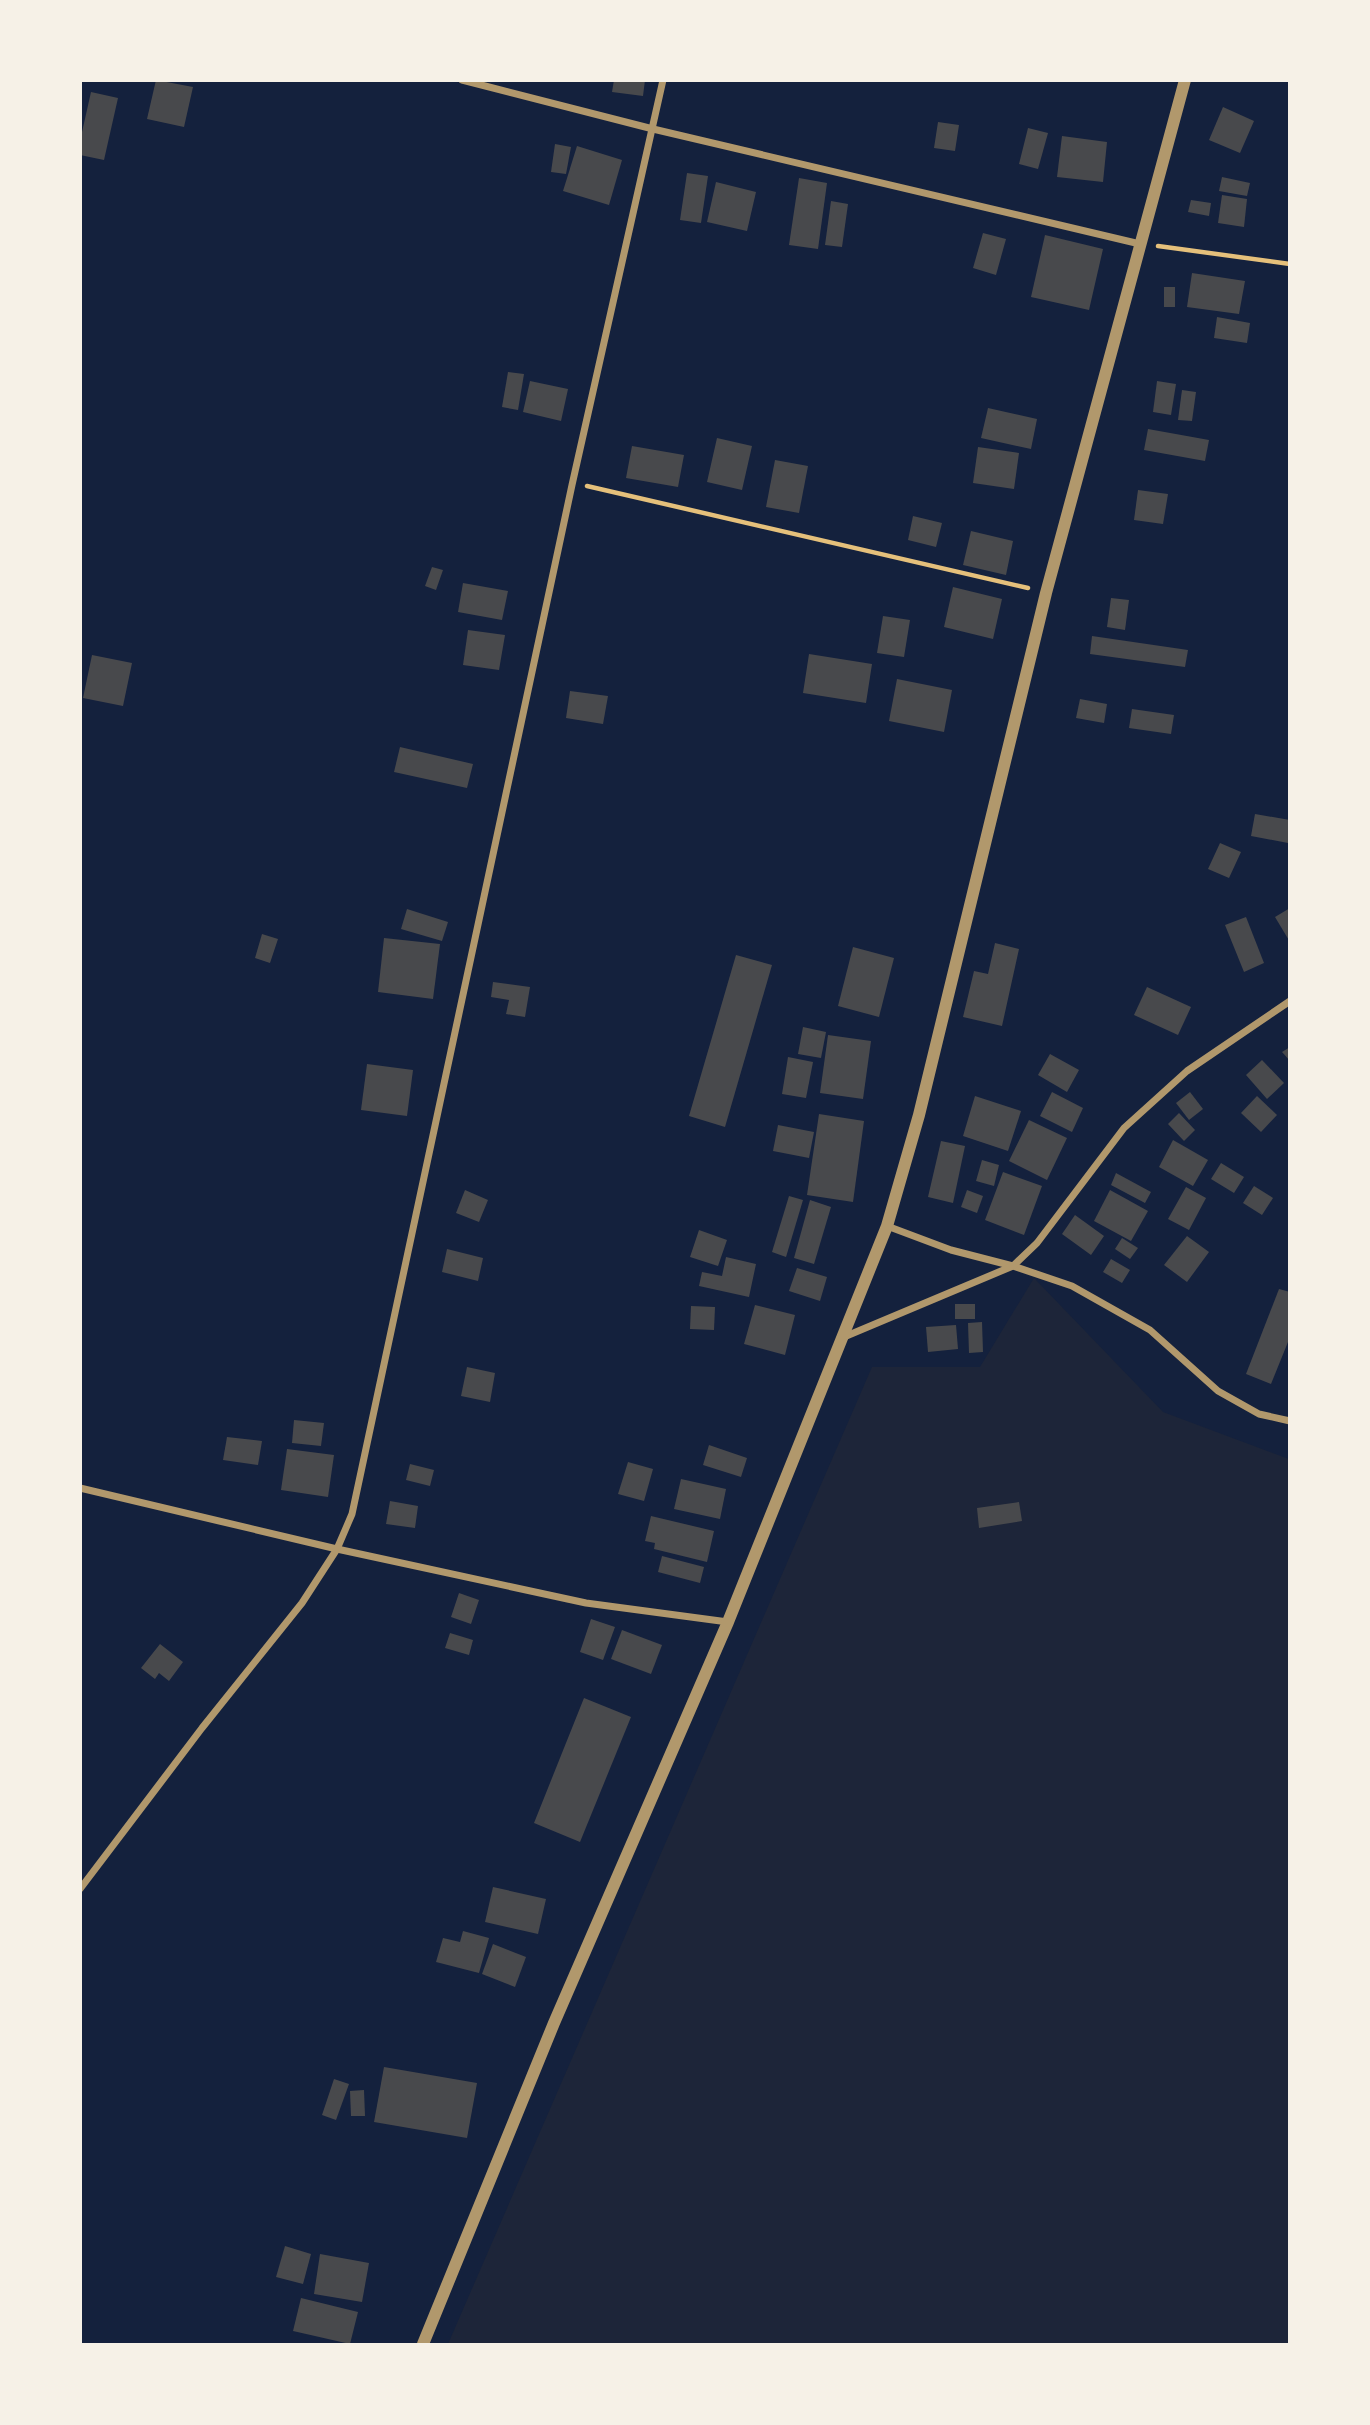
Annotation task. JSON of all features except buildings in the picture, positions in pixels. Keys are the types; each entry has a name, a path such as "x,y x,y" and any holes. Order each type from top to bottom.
{"street":[{"path":"462,80 653,129 1140,244"},
{"path":"80,1889 202,1728 302,1603 337,1549 352,1514 572,485 663,80"},
{"path":"423,2344 554,2023 728,1622 887,1226 919,1115 1046,593 1185,80"},
{"path":"843,1337 1013,1266 1037,1243 1124,1128 1187,1071 1290,1002"},
{"path":"887,1226 951,1250 1013,1266 1072,1286 1150,1330 1218,1391 1259,1414 1290,1422"},
{"path":"80,1488 586,1604 728,1622"}],"path":[{"path":"1140,244 1290,264"},
{"path":"572,485 596,487 1046,593"}],"shaded area":[{"path":"1034,1278 1163,1412 1289,1459 1289,2344 448,2344 872,1367 980,1367"}]}
